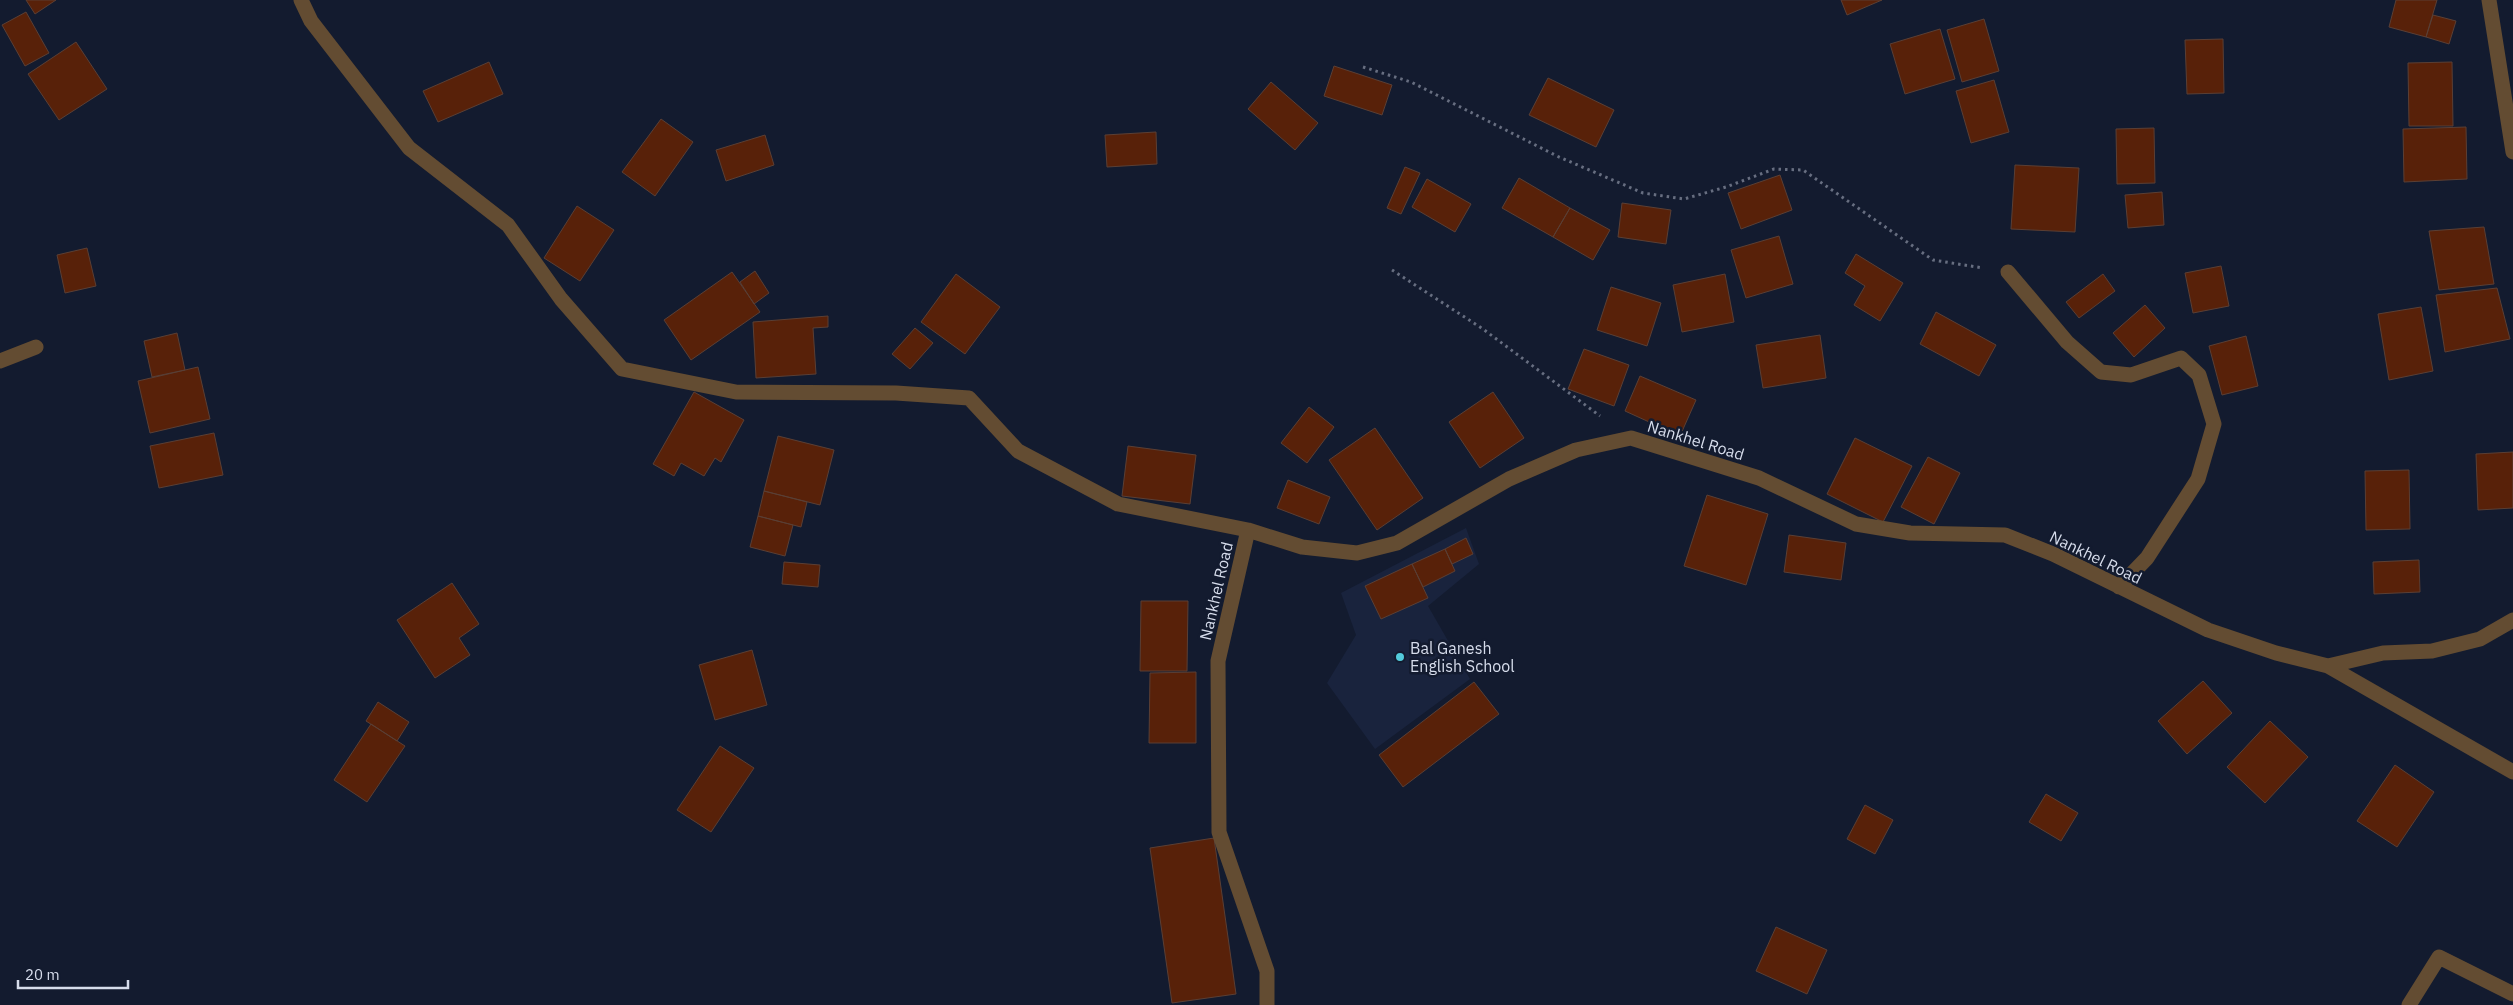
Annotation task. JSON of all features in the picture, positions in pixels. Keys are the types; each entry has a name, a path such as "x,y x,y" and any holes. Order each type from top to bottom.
{"street":[{"path":"301,0 312,20 409,148 508,225 561,299 622,369 736,392 896,393 969,398 1018,451 1118,504 1248,530"},
{"path":"2489,0 2513,152"},
{"path":"2008,272 2066,342 2102,372 2131,375 2181,358 2199,375 2214,424 2198,479 2148,558 2119,587"},
{"path":"0,361 36,347"},
{"name":"Nankhel Road","path":"1267,1005 1267,971 1219,832 1218,661 1248,530 1302,547 1357,553 1397,543 1510,479 1576,450 1631,438 1759,478 1856,524 1910,534 2005,536 2053,554 2208,630 2276,653 2328,666 2383,654 2432,651 2480,639 2513,620"},
{"path":"2328,666 2513,772"},
{"path":"2409,1005 2439,957 2513,994"}],"path":[{"path":"1364,67 1411,82 1559,156 1643,194 1684,199 1726,187 1774,169 1803,170 1933,260 2008,272"},
{"path":"1392,270 1483,329 1569,395 1631,438"}],"shaded area":[{"name":"Bal Ganesh English School","path":"1466,528 1479,564 1428,606 1470,679 1375,749 1327,683 1356,635 1341,593"}],"building":[{"path":"26,0 56,0 35,14"},
{"path":"1841,0 1882,0 1847,15"},
{"path":"2396,0 2437,0 2426,37 2389,27"},
{"path":"26,12 49,53 25,66 2,25"},
{"path":"2433,15 2456,21 2449,44 2426,37"},
{"path":"1984,19 1999,71 1962,82 1947,30"},
{"path":"1940,29 1955,79 1905,94 1890,44"},
{"path":"2223,39 2224,93 2187,94 2185,40"},
{"path":"76,42 107,89 59,120 28,74"},
{"path":"489,62 503,94 438,122 423,91"},
{"path":"2452,62 2453,126 2409,126 2408,63"},
{"path":"1334,66 1392,85 1382,115 1324,96"},
{"path":"1548,78 1614,110 1596,147 1529,115"},
{"path":"1994,80 2009,132 1971,143 1956,91"},
{"path":"1271,82 1318,123 1295,150 1248,109"},
{"path":"661,119 693,142 655,196 622,172"},
{"path":"2466,127 2467,179 2404,182 2403,129"},
{"path":"2154,128 2155,183 2117,184 2116,129"},
{"path":"1156,132 1157,164 1107,167 1105,135"},
{"path":"765,135 774,165 726,181 716,150"},
{"path":"2015,165 2079,168 2075,232 2011,229"},
{"path":"1405,167 1420,173 1401,214 1387,208"},
{"path":"1780,175 1792,210 1741,229 1728,193"},
{"path":"1519,178 1570,208 1553,237 1502,208"},
{"path":"1427,179 1471,204 1455,232 1412,207"},
{"path":"2162,192 2164,225 2128,228 2125,195"},
{"path":"1622,203 1671,210 1666,244 1618,237"},
{"path":"577,206 614,230 580,281 544,258"},
{"path":"1570,208 1610,230 1593,260 1553,237"},
{"path":"2484,227 2494,284 2439,290 2429,231"},
{"path":"1779,236 1793,284 1746,298 1731,250"},
{"path":"87,248 96,286 65,293 57,255"},
{"path":"1856,254 1903,283 1880,321 1854,305 1865,286 1845,273"},
{"path":"2221,266 2229,306 2193,313 2185,273"},
{"path":"755,271 769,293 754,304 740,282"},
{"path":"732,272 760,312 691,360 664,320"},
{"path":"956,274 1000,307 965,354 921,322"},
{"path":"1725,274 1734,322 1682,332 1673,285"},
{"path":"2103,274 2115,291 2079,318 2066,302"},
{"path":"1611,287 1661,303 1647,346 1597,330"},
{"path":"2497,288 2510,339 2445,352 2436,295"},
{"path":"2145,305 2165,328 2134,357 2113,333"},
{"path":"2421,307 2433,371 2389,380 2378,314"},
{"path":"1936,312 1996,345 1979,376 1920,344"},
{"path":"828,316 828,327 813,328 816,374 756,378 753,322"},
{"path":"915,328 933,343 910,369 892,354"},
{"path":"177,333 185,370 152,377 144,341"},
{"path":"1820,335 1826,378 1763,388 1756,345"},
{"path":"2246,336 2258,386 2222,395 2209,346"},
{"path":"1584,349 1629,365 1614,406 1568,389"},
{"path":"198,367 210,419 150,433 138,381"},
{"path":"1640,376 1696,400 1680,436 1625,411"},
{"path":"694,392 744,420 721,462 715,458 704,476 681,463 674,476 653,464"},
{"path":"1493,392 1524,438 1480,468 1449,422"},
{"path":"1309,407 1334,427 1307,463 1281,443"},
{"path":"1375,428 1423,498 1377,530 1329,460"},
{"path":"214,433 223,475 159,488 150,446"},
{"path":"778,436 834,450 820,505 764,491"},
{"path":"1855,438 1912,466 1883,522 1827,494"},
{"path":"1128,446 1196,455 1190,504 1122,496"},
{"path":"2513,452 2513,508 2478,510 2476,454"},
{"path":"1928,457 1960,473 1934,524 1901,507"},
{"path":"2409,470 2410,529 2366,530 2365,471"},
{"path":"1288,480 1330,497 1319,524 1277,508"},
{"path":"764,491 807,502 801,527 758,516"},
{"path":"1707,495 1768,514 1746,585 1684,566"},
{"path":"758,516 793,525 785,556 750,547"},
{"path":"1789,535 1846,543 1841,580 1784,572"},
{"path":"1466,538 1473,554 1452,564 1445,549"},
{"path":"1445,549 1455,571 1423,587 1412,564"},
{"path":"2419,560 2420,592 2374,594 2373,562"},
{"path":"784,562 820,565 818,587 782,584"},
{"path":"1412,564 1428,598 1381,619 1365,586"},
{"path":"452,583 479,624 459,638 470,655 435,678 397,620"},
{"path":"1141,601 1188,601 1187,671 1140,671"},
{"path":"752,650 767,705 715,720 699,665"},
{"path":"1196,672 1196,743 1149,743 1150,673"},
{"path":"2203,681 2232,713 2187,754 2158,721"},
{"path":"1474,682 1499,714 1403,787 1379,755"},
{"path":"378,702 409,722 397,741 366,721"},
{"path":"2270,721 2308,757 2265,803 2227,767"},
{"path":"371,724 405,746 367,802 334,780"},
{"path":"720,746 754,768 711,832 677,810"},
{"path":"2395,765 2434,792 2397,847 2357,821"},
{"path":"2046,794 2078,813 2061,841 2029,822"},
{"path":"1865,805 1893,820 1875,854 1847,839"},
{"path":"1214,838 1236,994 1172,1003 1150,848"},
{"path":"1776,927 1827,950 1807,994 1756,971"}],"place":[{"name":"Bal Ganesh English School","path":"1400,657"}]}
